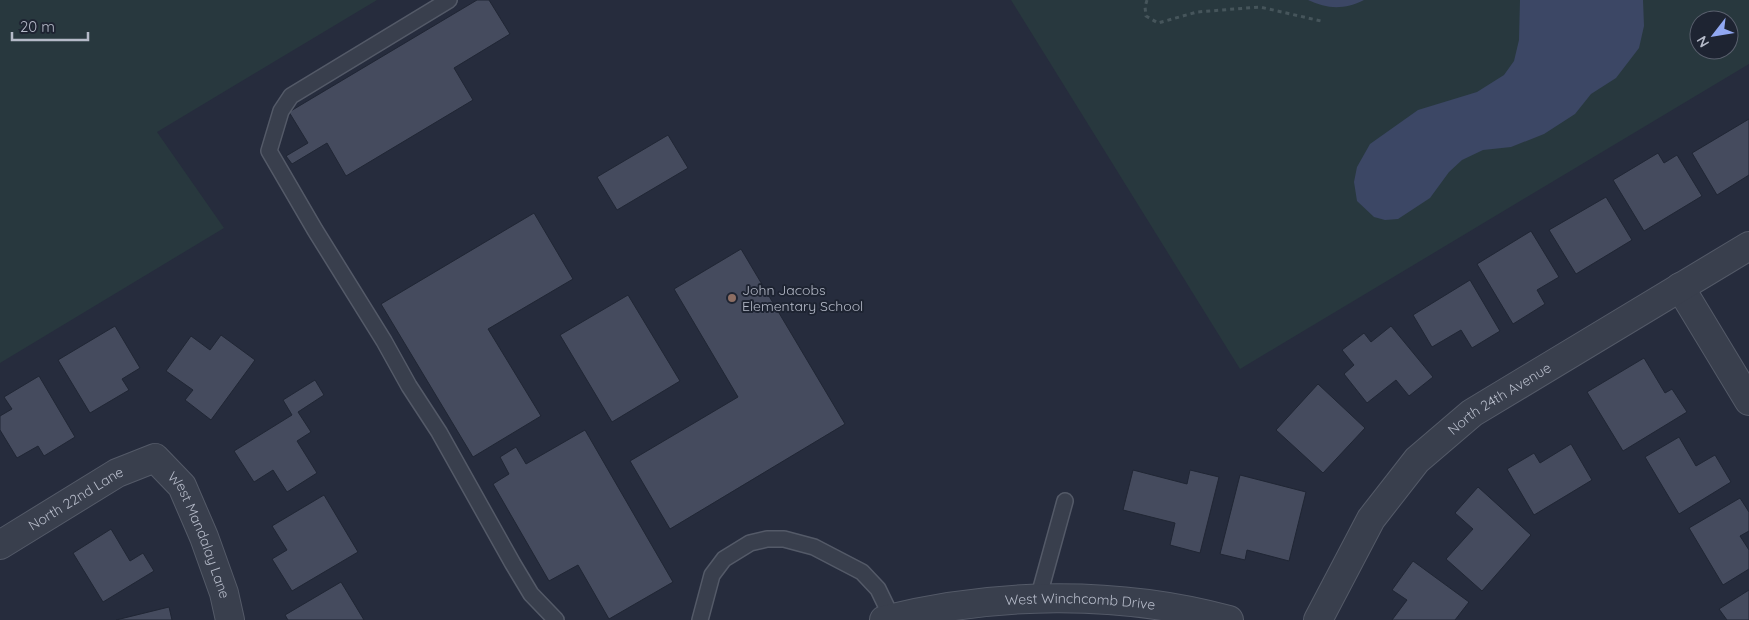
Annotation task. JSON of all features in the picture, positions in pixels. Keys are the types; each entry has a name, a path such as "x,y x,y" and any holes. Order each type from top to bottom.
{"street":[{"name":"North 24th Avenue","path":"1318,620 1371,519 1417,460 1472,413 1749,246"},
{"path":"1680,287 1749,401"},
{"name":"North 22nd Lane","path":"0,545 117,473 155,458"},
{"name":"West Mandalay Lane","path":"155,458 182,486 224,592 230,620"},
{"name":"West Winchcomb Drive","path":"888,619 959,612 1038,599 1110,600 1153,605 1230,620"}],"lane":[{"path":"449,0 291,96 281,111 269,152 384,341 408,386 439,432 531,594 556,620"},
{"path":"1038,599 1065,502"},
{"path":"700,620 712,575 724,559 750,543 767,539 784,539 814,548 862,572 878,589 888,619"}],"path":[{"path":"1147,0 1145,7 1146,16 1158,23 1197,12 1260,7 1321,21"}],"shaded area":[{"path":"0,0 377,0 157,132 224,228 0,363"},
{"path":"1011,0 1749,0 1749,64 1240,369"}],"water":[{"path":"1308,0 1364,0 1343,7 1329,7"},
{"path":"1520,0 1643,0 1644,26 1639,48 1616,78 1591,94 1575,114 1544,134 1511,147 1483,150 1462,160 1449,172 1430,198 1398,219 1385,220 1374,217 1357,201 1354,182 1357,167 1370,144 1418,110 1477,92 1504,75 1514,61 1519,40"}],"building":[{"path":"477,0 489,0 510,34 454,68 473,100 346,176 327,143 292,164 286,156 308,143 289,112"},
{"path":"1749,119 1749,175 1717,195 1692,153"},
{"path":"668,135 688,168 617,210 597,177"},
{"path":"1658,153 1664,163 1677,155 1702,196 1644,231 1613,180"},
{"path":"1606,197 1632,240 1576,274 1549,230"},
{"path":"534,213 573,279 488,329 541,416 473,457 381,304"},
{"path":"1531,231 1559,277 1537,290 1545,304 1513,324 1477,264"},
{"path":"741,249 845,424 670,529 630,461 738,397 674,289"},
{"path":"1470,280 1500,331 1472,348 1461,330 1432,347 1413,315"},
{"path":"628,295 680,381 612,422 560,335"},
{"path":"115,326 140,368 122,379 129,390 90,413 58,360"},
{"path":"1391,326 1433,377 1409,396 1396,380 1367,403 1344,374 1354,365 1342,350 1364,333 1371,342"},
{"path":"221,335 255,360 211,420 185,400 193,390 166,371 191,336 210,350"},
{"path":"1644,358 1665,393 1672,389 1687,412 1623,451 1587,392"},
{"path":"39,376 75,437 44,456 38,446 17,458 0,430 0,416 12,409 4,397"},
{"path":"315,380 324,395 298,412 311,432 297,441 317,473 287,492 273,470 254,482 234,451 292,415 283,400"},
{"path":"1318,384 1365,428 1323,473 1276,430"},
{"path":"585,430 673,582 609,619 578,565 549,581 493,484 509,474 500,457 516,447 526,464"},
{"path":"1679,437 1696,466 1715,455 1731,482 1679,514 1645,457"},
{"path":"1571,444 1592,480 1534,515 1507,469 1534,453 1540,463"},
{"path":"1133,470 1187,484 1190,470 1219,477 1200,553 1170,545 1175,523 1123,510"},
{"path":"1240,475 1306,492 1289,561 1247,550 1245,560 1220,554"},
{"path":"1478,487 1531,535 1482,591 1446,559 1473,529 1455,513"},
{"path":"324,495 358,552 292,591 272,559 287,550 272,526"},
{"path":"1740,498 1749,512 1749,531 1740,536 1749,550 1749,569 1723,585 1689,528"},
{"path":"111,529 130,561 143,553 154,571 103,602 73,553"},
{"path":"1413,561 1469,602 1455,620 1392,620 1407,600 1392,590"},
{"path":"341,582 364,620 288,620 285,615"},
{"path":"1749,590 1749,620 1727,620 1719,609"},
{"path":"169,607 172,620 116,620"}],"place":[{"name":"John Jacobs Elementary School","path":"732,298"}]}
